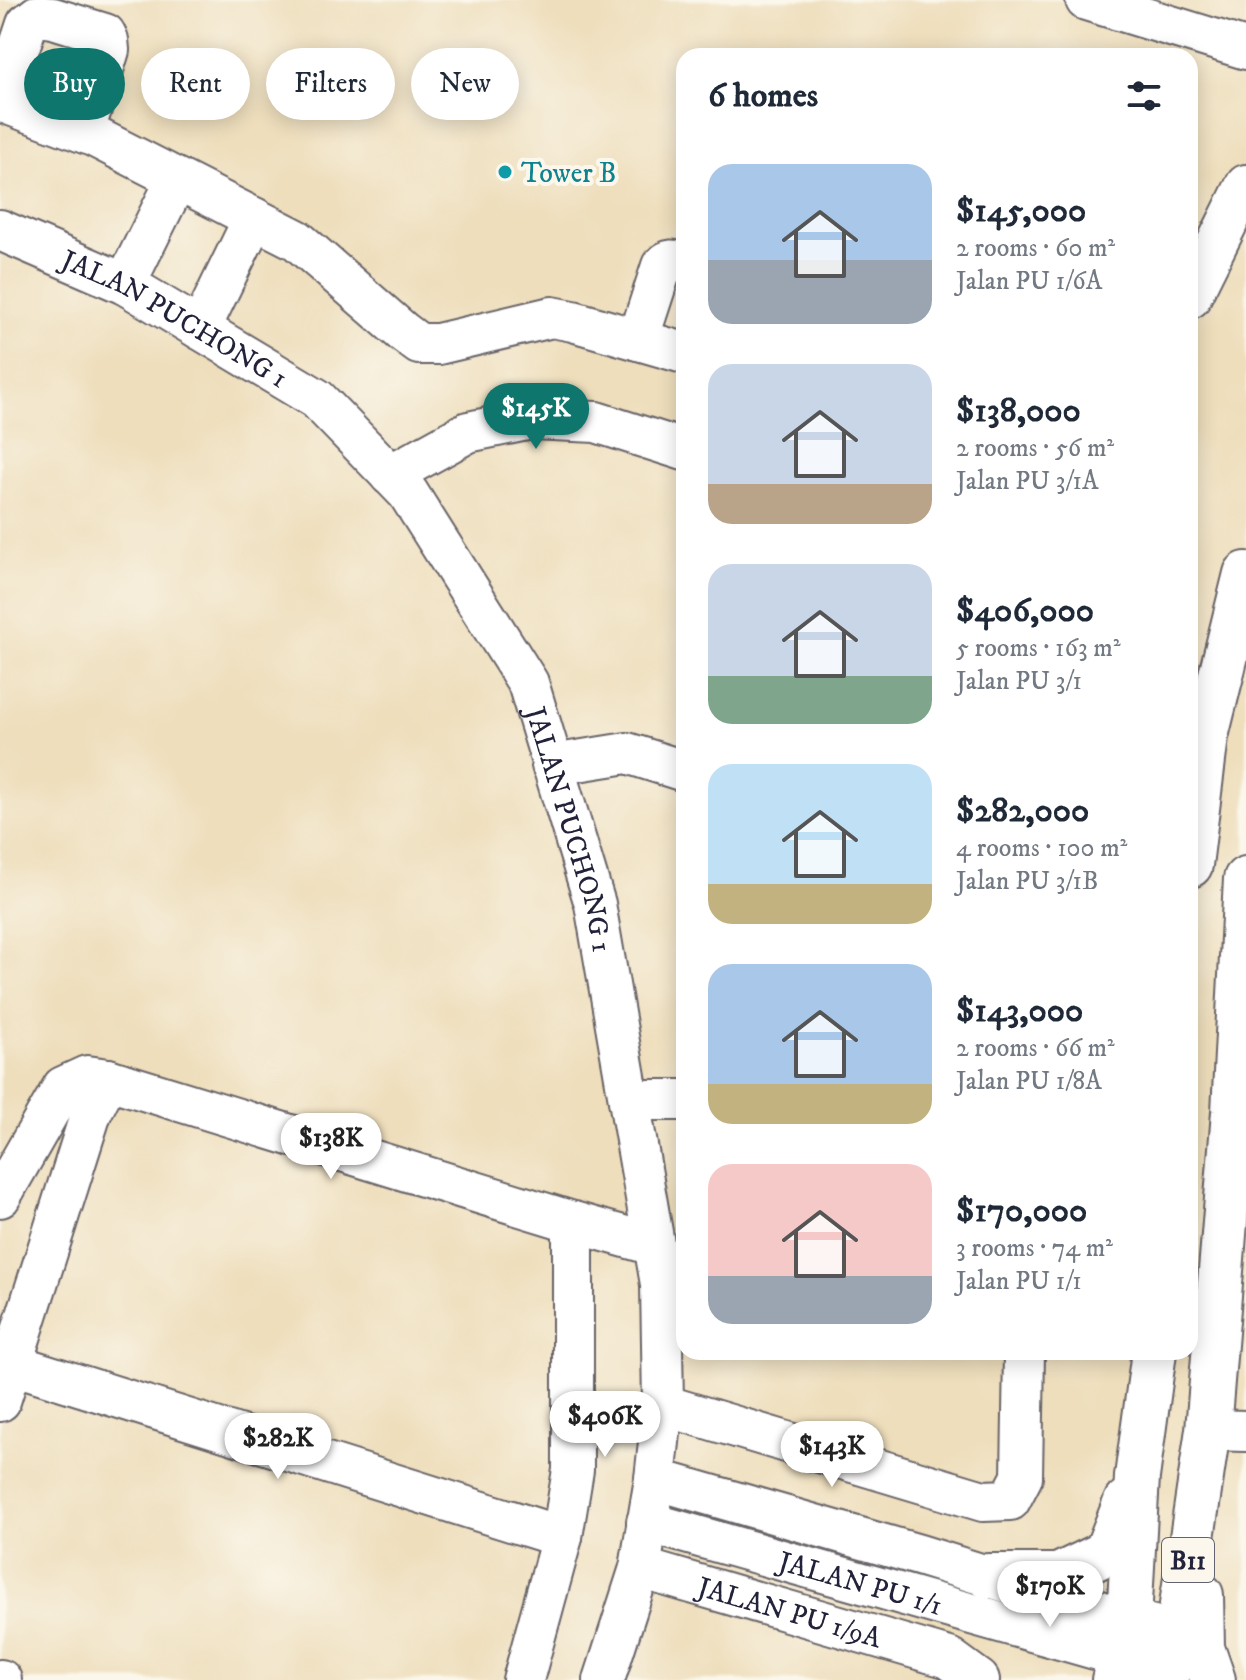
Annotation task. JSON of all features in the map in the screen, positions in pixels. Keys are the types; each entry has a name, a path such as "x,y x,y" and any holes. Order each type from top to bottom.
{"main road":[{"path":"1198,800 1206,736 1246,574"},
{"name":"B11","path":"1170,1660 1198,1489 1227,1430 1246,879"},
{"name":"B11","path":"1121,1652 1137,1477 1153,1360"},
{"path":"988,1576 1058,1576 1106,1553 1137,1477"},
{"path":"1198,1489 1202,1648 1213,1680"}],"street":[{"path":"1086,0 1246,49"},
{"path":"84,132 109,50 108,40 105,34 37,16 27,24 0,102 84,132 297,240 419,344 438,344 552,317 676,351"},
{"path":"125,284 177,179"},
{"path":"1198,282 1246,185"},
{"path":"200,329 254,218"},
{"name":"JALAN PUCHONG 1","path":"0,230 125,284 317,399 408,493 528,683 595,904 661,1284 663,1405 655,1479 640,1568 604,1680"},
{"path":"638,340 662,266 667,261 676,260"},
{"path":"390,475 468,432 532,419 596,422 676,447"},
{"path":"552,765 627,753 676,768"},
{"path":"0,1197 63,1087 87,1076 108,1079 654,1245"},
{"path":"108,1079 91,1113 6,1383 562,1537"},
{"path":"629,1100 676,1100"},
{"path":"523,1680 562,1537 573,1470 573,1222"},
{"path":"663,1405 983,1501 1010,1500 1022,1477 1024,1360"},
{"name":"JALAN PU 1/1","path":"655,1479 988,1576 1121,1652"},
{"name":"JALAN PU 1/1","path":"647,1522 1121,1652 1170,1660"},
{"name":"JALAN PU 1/9A","path":"640,1568 949,1658 979,1680"}],"place":[{"name":"Tower B","path":"505,172"}]}
